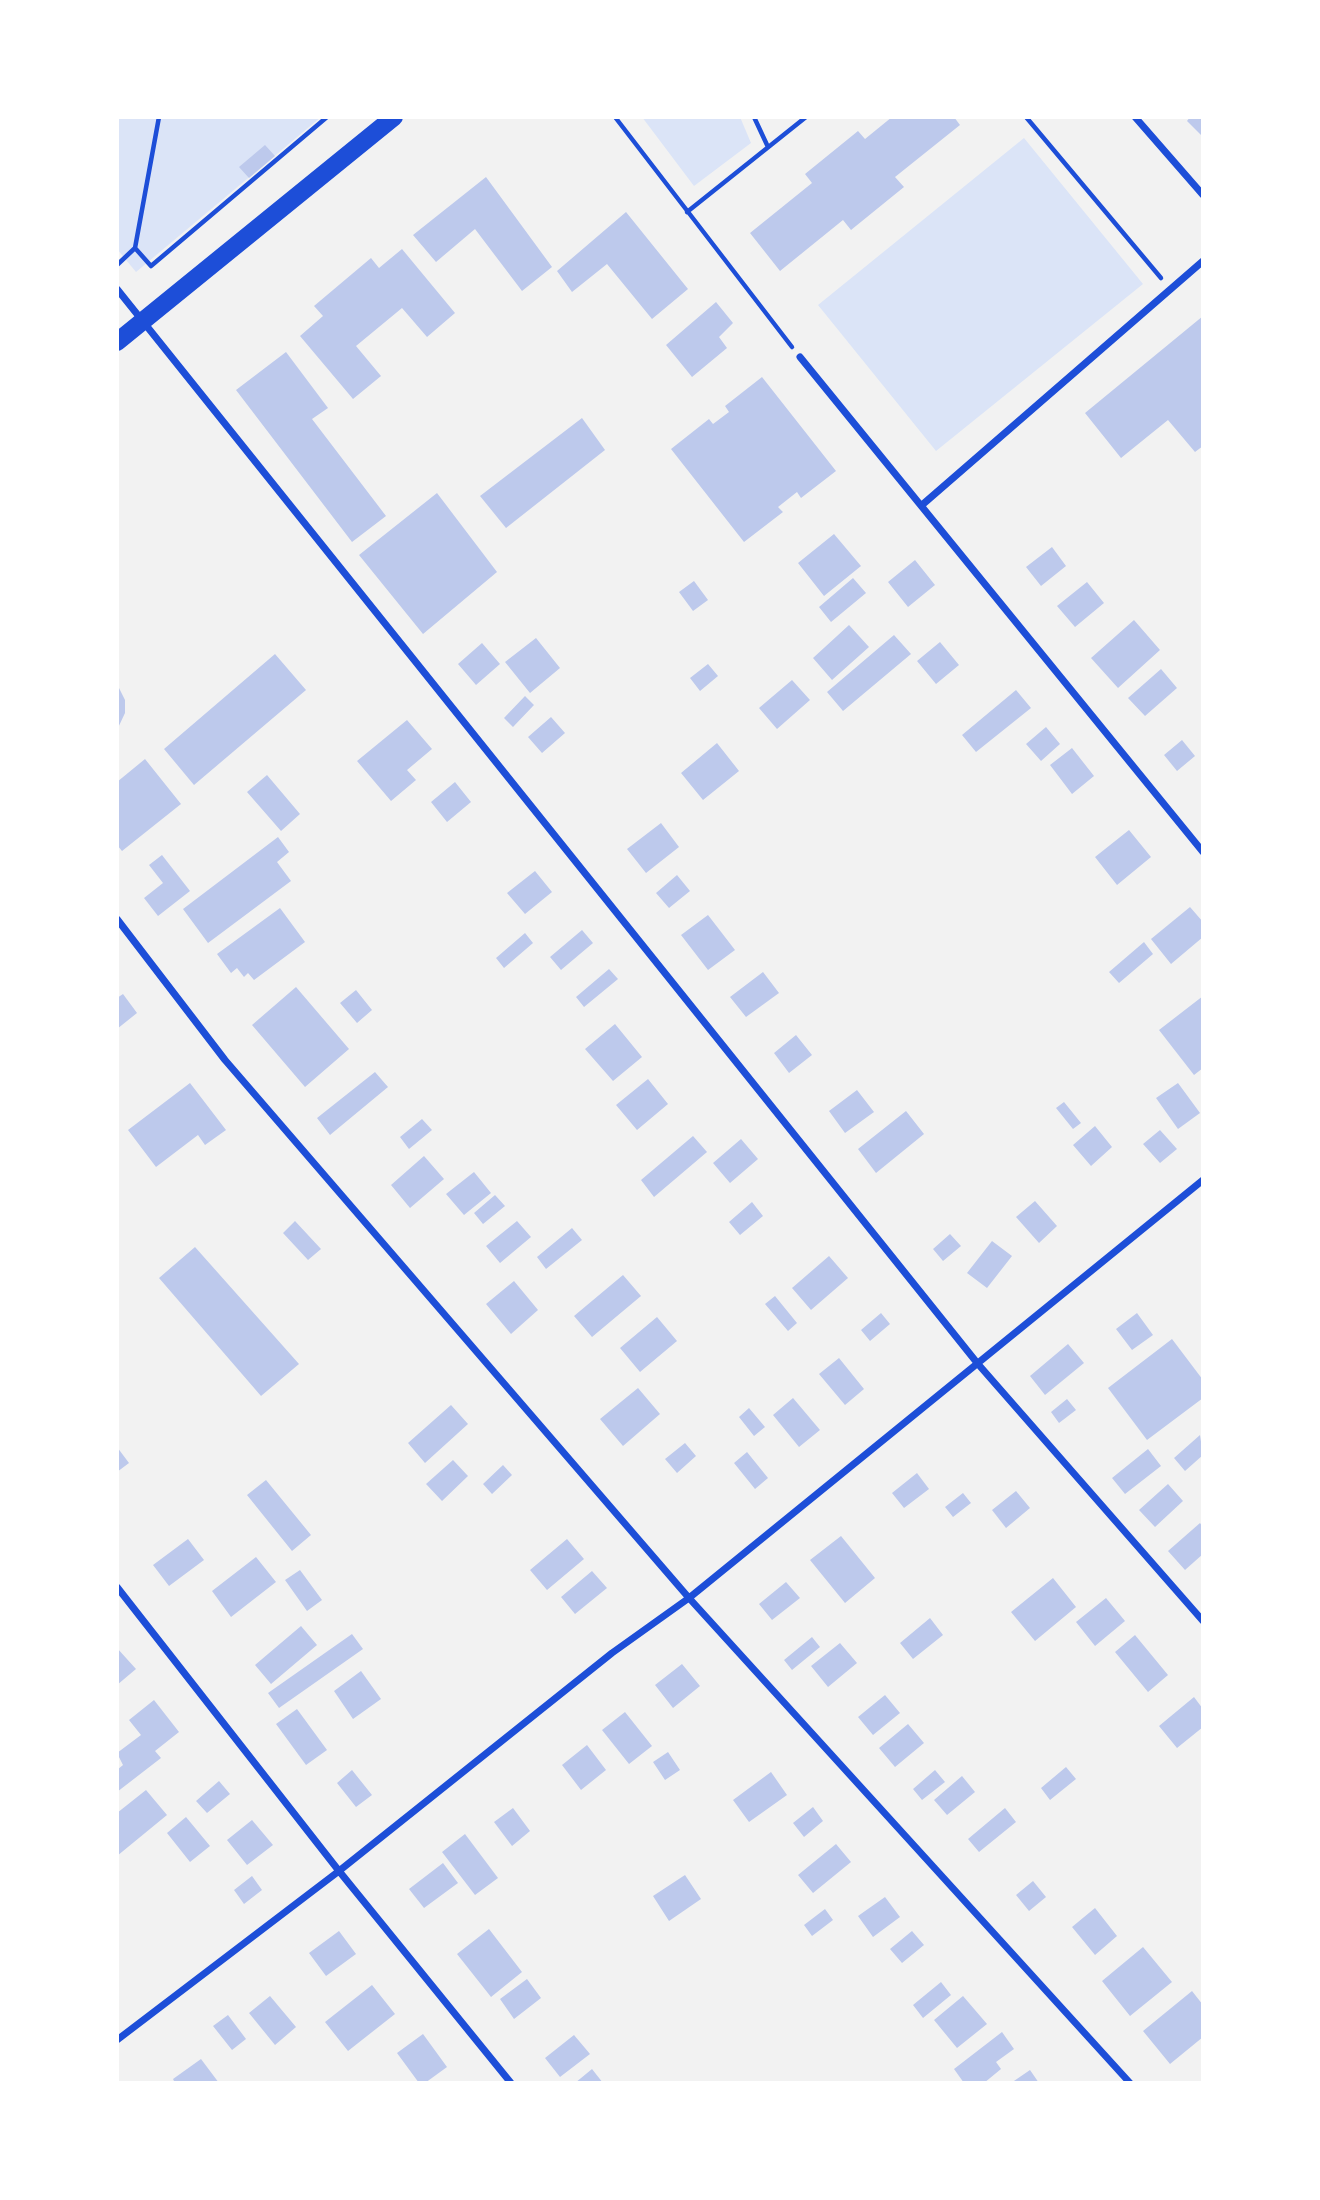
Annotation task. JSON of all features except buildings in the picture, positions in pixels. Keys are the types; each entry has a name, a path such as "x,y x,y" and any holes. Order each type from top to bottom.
{"main road":[{"path":"117,342 394,117"}],"street":[{"path":"1135,117 1203,195"},
{"path":"922,505 1203,261"},
{"path":"117,289 978,1364 1203,1621"},
{"path":"800,357 1203,852"},
{"path":"117,919 225,1060 689,1598 1130,2083"},
{"path":"117,2039 338,1871 611,1653 689,1598 1203,1180"},
{"path":"117,1587 338,1871 511,2083"}],"path":[{"path":"117,265 135,247 159,117"},
{"path":"615,117 800,357"},
{"path":"754,117 768,147"},
{"path":"687,212 806,117"},
{"path":"1026,117 1171,290"},
{"path":"135,247 151,266 323,119"}],"shaded area":[{"path":"117,117 321,117 136,272 117,249"},
{"path":"642,117 740,117 751,143 694,186"},
{"path":"1024,138 1143,284 936,451 818,305"}]}
